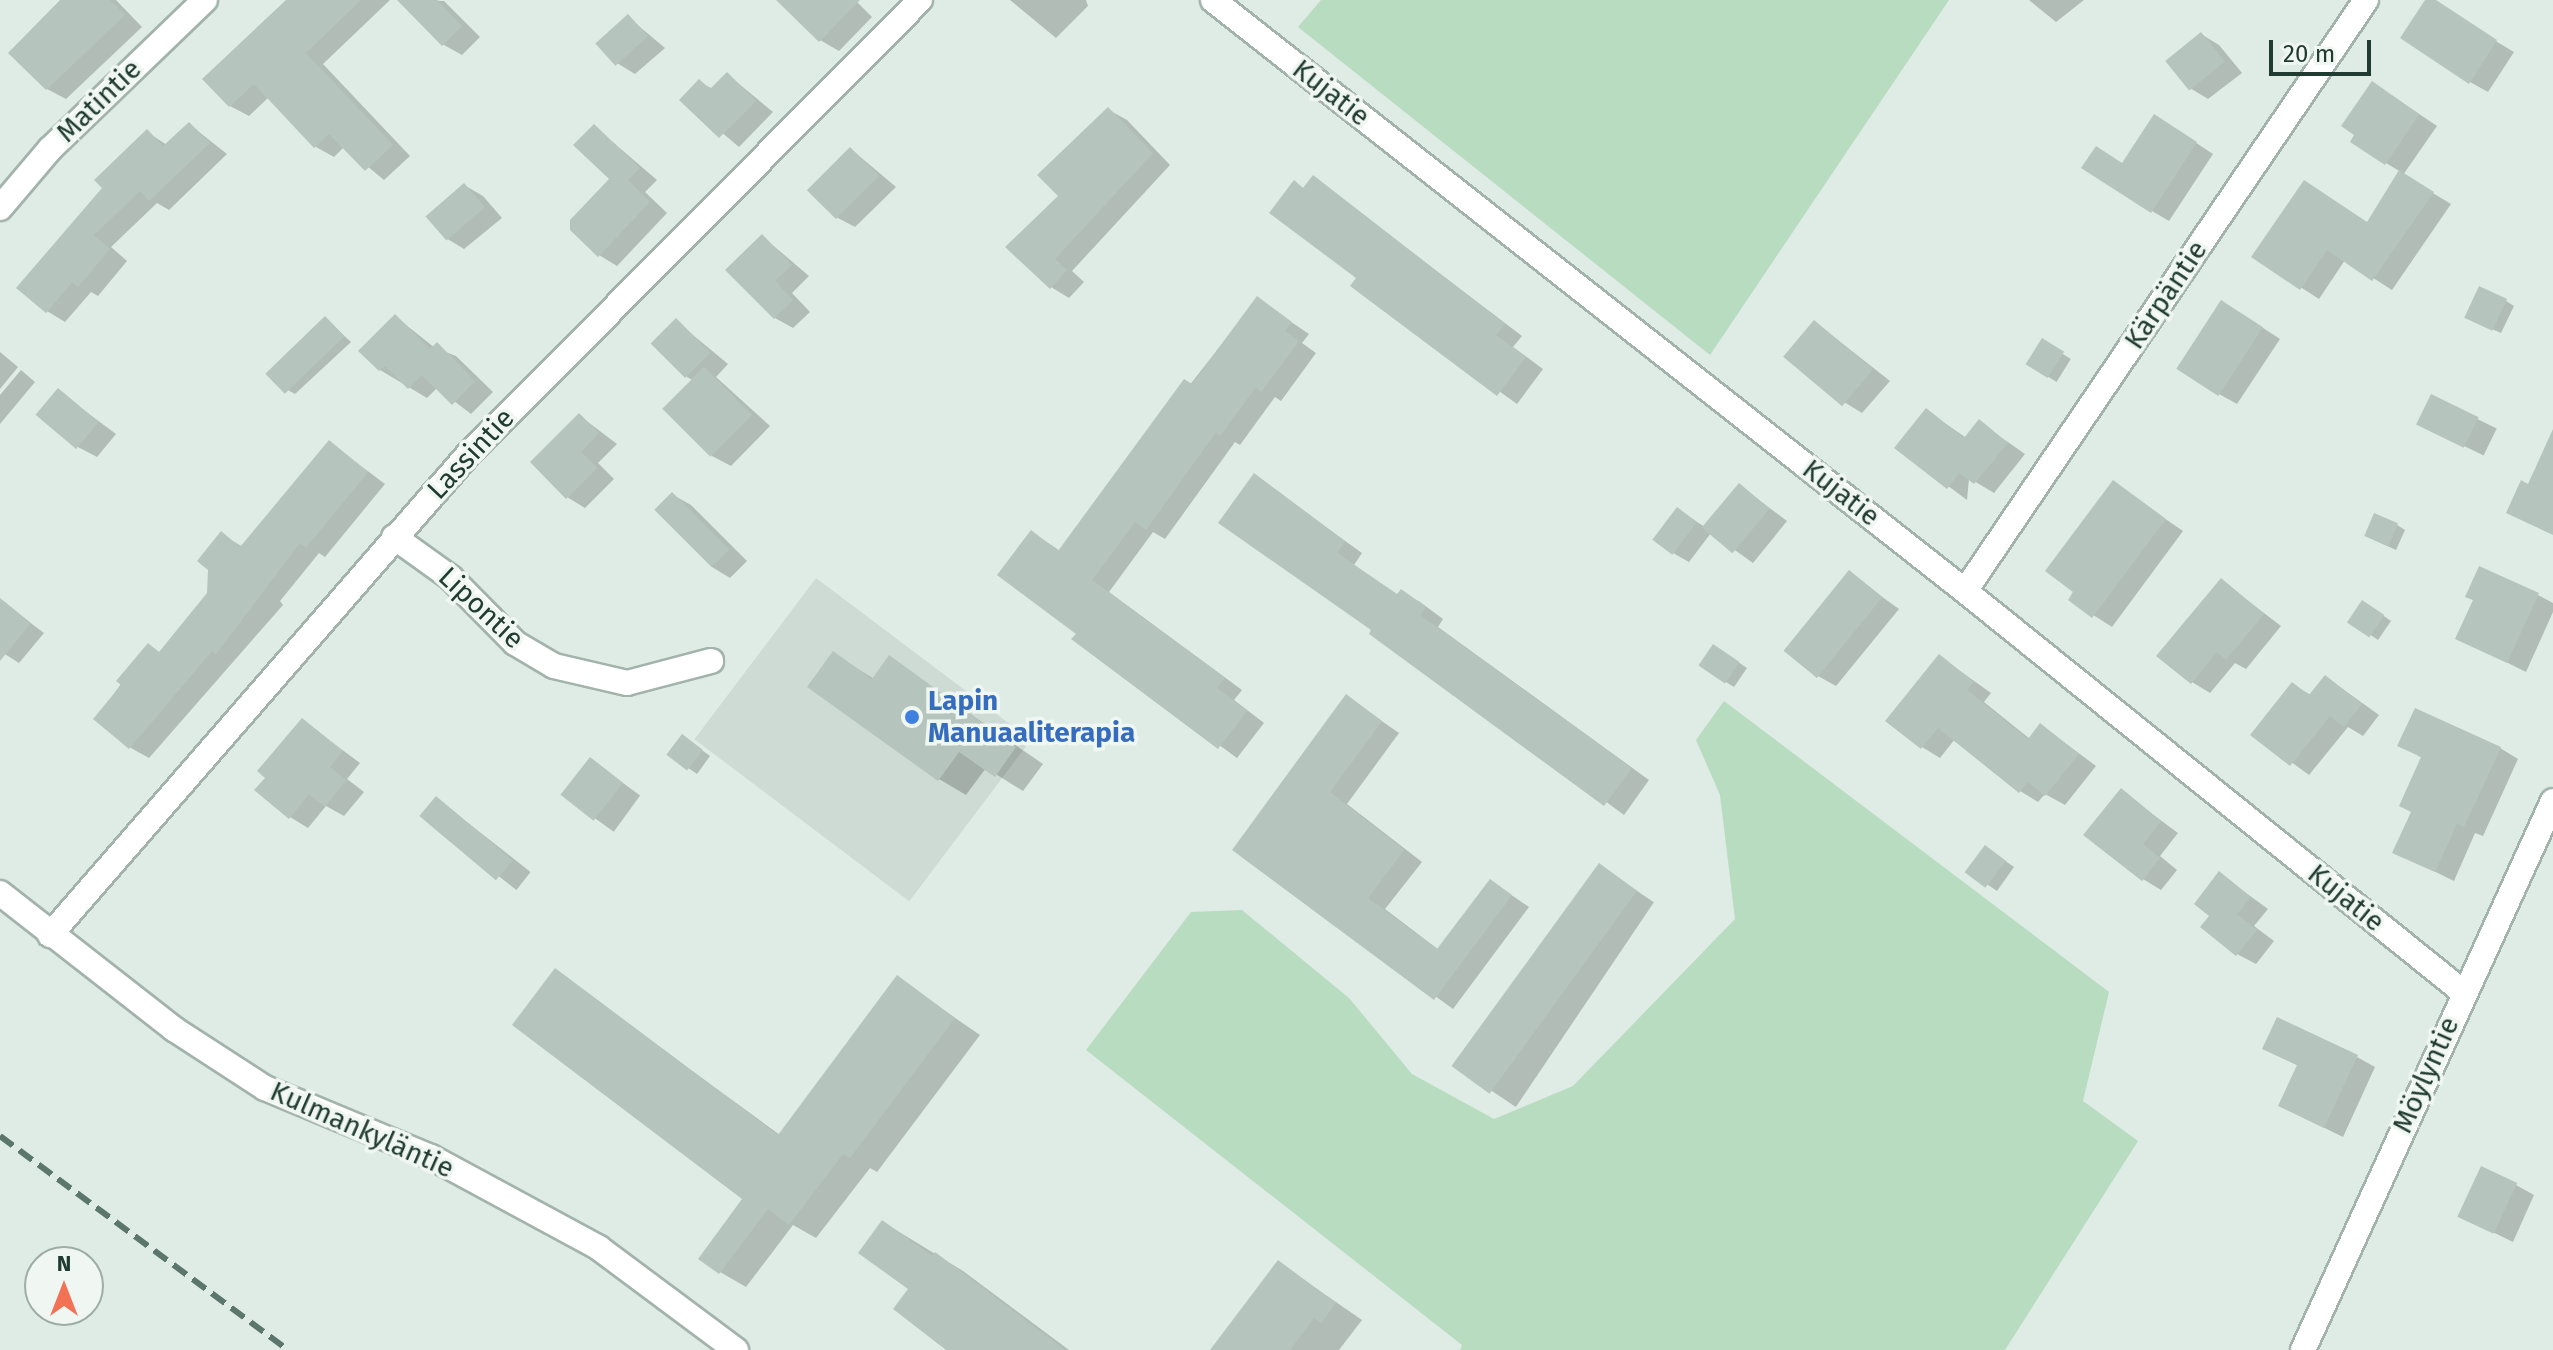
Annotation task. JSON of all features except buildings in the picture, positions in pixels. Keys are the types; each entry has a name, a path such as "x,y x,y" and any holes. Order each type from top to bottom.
{"street":[{"name":"Matintie","path":"0,208 50,149 205,0"},
{"name":"Lassintie","path":"50,935 466,457 920,0"},
{"name":"Kujatie","path":"1213,0 1965,591 2463,992"},
{"name":"Kärpäntie","path":"1965,591 2366,0"},
{"name":"Lipontie","path":"394,537 451,578 515,643 554,666 627,683 711,661"},
{"name":"Möylyntie","path":"2303,1350 2463,992 2553,801"},
{"name":"Kulmankyläntie","path":"0,893 174,1029 265,1088 431,1157 599,1248 736,1350"}],"shaded area":[{"path":"816,578 1031,740 909,901 694,739"}],"green space":[{"path":"1321,0 1949,0 1710,355 1298,27"},
{"path":"1724,701 2109,992 2083,1101 2138,1141 2005,1350 1460,1350 1462,1345 1086,1050 1191,912 1242,910 1349,998 1412,1074 1494,1119 1573,1086 1735,919 1720,795 1696,740"}],"railway":[{"path":"0,1136 288,1350"}],"place":[{"name":"Lapin Manuaaliterapia","path":"912,717"}]}
